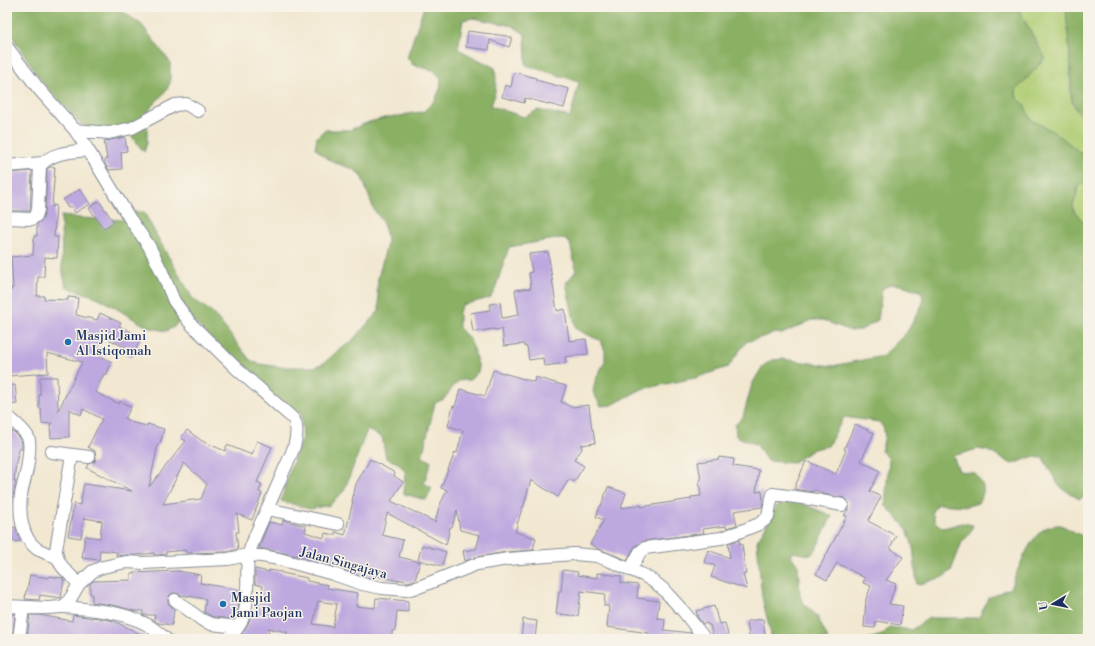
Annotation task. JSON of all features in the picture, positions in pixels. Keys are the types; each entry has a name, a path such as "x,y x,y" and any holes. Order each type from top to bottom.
{"street":[{"path":"7,47 38,88 75,130 130,219 149,246 174,301 191,324 231,364 295,421 296,430 294,448 248,555 247,606 238,627 228,639"},
{"path":"75,130 109,133 132,128 175,105 186,104 198,111"},
{"path":"7,218 32,219 36,216 38,210 40,166 43,163 52,157 65,153 88,150"},
{"path":"7,166 43,163"},
{"path":"7,415 22,429 28,438 30,450 21,495 20,511 25,536 31,544 38,549 57,557"},
{"path":"51,452 89,457"},
{"path":"72,455 56,550 60,564 79,584"},
{"path":"630,570 640,552 645,548 721,538 759,524 768,516 774,494 842,505"},
{"path":"267,508 338,524"},
{"name":"Jalan Singajaya","path":"62,606 67,603 79,584 93,571 103,567 126,562 143,563 228,559 248,555 262,556 333,574 362,584 382,588 406,590 419,587 477,564 508,559 574,554 596,556 644,575 663,589 684,612 705,639"},
{"path":"175,600 206,622 211,624 238,627"},
{"path":"7,606 23,608 48,608 62,606 89,609 132,618 147,625 166,639"},
{"path":"19,639 23,608"}],"green space":[{"path":"7,7 113,7 125,13 142,25 170,62 170,83 166,91 151,107 147,116 147,143 144,152 129,133 99,137 77,120 43,83 7,29"},
{"path":"424,7 1020,7 1019,11 1045,58 1016,90 1018,100 1023,103 1031,120 1056,133 1088,159 1088,184 1079,185 1073,206 1074,211 1088,228 1088,495 1079,499 1059,486 1043,458 1032,457 1012,464 988,451 978,449 953,456 959,471 975,473 982,485 983,494 978,503 968,506 937,504 932,512 935,522 943,528 962,523 973,525 969,535 962,542 951,571 943,577 917,585 913,547 907,529 885,505 889,459 881,451 884,440 884,428 879,422 844,417 828,446 814,449 792,463 767,461 757,445 736,436 735,425 743,417 752,384 763,366 772,360 782,359 832,366 883,356 907,332 923,303 922,292 902,285 891,284 882,289 878,320 861,330 851,331 822,320 812,320 782,334 776,333 746,342 728,367 695,378 642,389 612,405 601,406 593,392 595,381 605,361 605,351 601,341 576,329 566,283 576,271 570,243 562,238 509,247 494,292 490,298 462,305 459,312 459,328 470,339 479,368 478,372 470,380 460,380 444,399 435,403 422,457 431,461 424,483 432,488 426,500 404,494 405,471 398,463 386,458 382,437 367,430 344,491 330,505 310,509 281,501 290,470 303,435 301,413 276,400 191,319 179,321 174,327 166,331 147,327 99,298 66,287 62,268 61,216 121,220 133,212 144,212 193,299 210,311 218,319 250,360 259,364 280,367 315,367 324,363 340,349 350,343 379,311 377,290 378,278 387,244 386,233 382,221 374,210 361,175 353,169 333,162 324,156 315,148 317,137 324,130 350,130 369,122 389,117 423,112 435,100 440,89 441,78 433,70 413,65 407,57","holes":["473,18 513,26 525,34 526,65 579,82 570,117 538,110 524,117 491,106 496,87 495,68 458,49 463,20"]},
{"path":"1020,7 1066,7 1072,101 1077,111 1088,122 1088,159 1056,133 1031,120 1023,103 1018,100 1016,90 1045,58 1019,10"},
{"path":"1066,7 1088,7 1088,122 1077,111 1072,101"},
{"path":"1088,184 1088,228 1074,211 1073,206 1079,185"},
{"path":"782,501 799,502 832,516 815,551 811,555 791,552 792,557 798,565 800,596 805,605 817,616 828,639 768,639 771,635 762,597 757,541 771,518 774,509"},
{"path":"1061,525 1080,535 1088,537 1088,639 868,639 882,635 890,627 911,630 929,618 977,618 981,614 988,598 1010,588 1026,552 1037,535 1044,529 1051,526"}],"building":[{"path":"468,31 512,38 509,47 490,40 489,50 466,47"},
{"path":"514,72 569,89 564,108 525,98 524,103 502,97 505,85 511,87"},
{"path":"125,137 127,151 121,152 122,169 109,170 105,164 105,159 107,159 104,141"},
{"path":"50,167 55,167 52,207 56,205 54,237 58,237 57,258 45,257 44,277 38,277 37,296 44,296 44,299 68,300 68,297 78,298 76,315 97,320 100,313 121,323 119,326 142,337 132,357 122,352 125,347 102,336 94,353 112,362 95,392 119,404 120,401 131,407 125,419 134,423 147,426 147,424 164,429 160,444 158,444 149,487 186,441 181,438 187,430 202,441 225,451 227,445 252,455 257,441 272,447 257,482 262,484 259,492 262,493 252,520 237,514 239,532 236,532 238,549 227,552 186,553 185,550 166,552 166,554 158,555 154,555 154,553 116,556 117,552 100,550 99,560 82,558 85,536 100,538 102,521 84,518 81,538 68,536 74,504 80,505 84,484 132,491 87,468 89,464 95,462 95,451 88,447 102,419 83,409 81,415 69,409 69,437 51,438 50,426 52,423 42,424 41,408 39,408 40,377 57,377 58,411 82,362 47,353 48,373 8,376 7,290 12,290 11,288 13,288 11,257 33,255 34,236 37,236 37,224 43,219 45,212 47,169","holes":["184,463 207,484 201,499 163,504"]},
{"path":"32,171 30,211 7,211 7,173"},
{"path":"80,189 90,204 75,213 71,206 68,208 63,200"},
{"path":"99,201 114,222 104,229 89,208"},
{"path":"548,252 557,311 565,309 569,341 586,339 588,354 565,357 566,363 544,366 543,358 529,360 527,346 525,347 524,344 504,346 502,329 473,332 470,313 490,310 490,304 500,302 502,318 519,315 515,290 531,288 529,273 532,272 529,254"},
{"path":"493,370 534,382 535,377 566,386 561,402 571,407 589,405 595,443 581,445 582,449 574,460 584,466 574,482 569,479 558,497 531,480 515,532 536,538 533,550 476,557 465,561 463,551 476,549 480,535 460,530 457,510 452,527 450,527 446,545 387,513 382,535 403,540 399,557 420,562 415,580 408,582 373,575 372,578 364,577 328,565 329,563 259,548 269,522 282,525 283,520 306,526 305,532 324,538 325,533 335,535 335,532 345,535 356,484 370,459 395,473 394,476 403,482 391,501 435,522 439,507 447,490 441,488 455,452 457,453 463,430 448,426 453,406 455,407 460,389 485,396"},
{"path":"15,385 17,404 7,405 7,386"},
{"path":"855,424 874,433 861,461 880,471 870,491 881,497 868,521 896,536 890,548 903,557 886,580 896,584 889,604 903,606 900,625 876,621 875,628 864,627 866,599 871,586 863,583 865,578 837,563 827,580 816,574 847,516 844,515 849,507 847,500 814,490 813,492 794,489 806,461 836,474 846,450 844,449"},
{"path":"7,431 14,432 20,438 22,443 22,449 19,449 16,463 14,481 16,481 10,509 7,509"},
{"path":"719,457 734,459 733,466 759,470 756,492 762,491 762,507 734,511 737,525 726,528 726,526 703,529 704,533 644,541 635,546 627,560 590,544 604,520 596,517 608,487 626,493 621,508 641,505 641,507 691,499 691,497 701,496 699,481 701,480 698,462 719,459"},
{"path":"15,527 21,541 13,542 13,539 7,539 7,528"},
{"path":"739,540 740,545 742,544 746,574 743,574 747,589 711,577 715,566 704,562 708,550 730,558 728,543"},
{"path":"422,545 446,552 442,566 418,560"},
{"path":"255,569 269,572 269,570 282,572 307,578 307,581 328,585 327,588 358,593 356,606 375,608 376,598 408,601 408,612 397,611 395,631 392,631 392,639 286,639 287,632 268,628 269,639 239,639 248,624 252,612 257,613 263,586 255,584","holes":["318,601 337,604 333,627 313,624"]},
{"path":"563,570 578,572 577,575 597,578 597,573 621,576 621,583 638,585 637,598 659,601 657,618 665,619 664,630 691,633 690,639 649,639 649,633 607,627 609,606 604,606 605,594 581,591 578,616 556,614 559,591 561,591"},
{"path":"178,571 201,575 200,583 240,590 238,609 234,619 213,617 204,612 206,599 176,593 172,593 168,599 168,603 175,610 172,625 158,623 154,620 155,615 143,615 143,611 135,611 117,606 92,602 90,584 93,581 131,580 131,573"},
{"path":"30,575 49,578 49,576 62,578 64,580 61,598 40,595 39,600 25,599"},
{"path":"714,606 719,624 725,623 729,639 714,639 710,625 707,623 703,624 698,618 696,611"},
{"path":"7,614 15,614 12,639 7,639"},
{"path":"30,615 39,615 72,621 73,615 114,621 150,639 27,639"},
{"path":"523,619 537,621 535,639 521,639"},
{"path":"763,619 765,635 749,637 747,621"}],"place":[{"name":"Masjid Jami Al Istiqomah","path":"68,342"},
{"name":"Masjid Jami Paojan","path":"223,604"}]}
